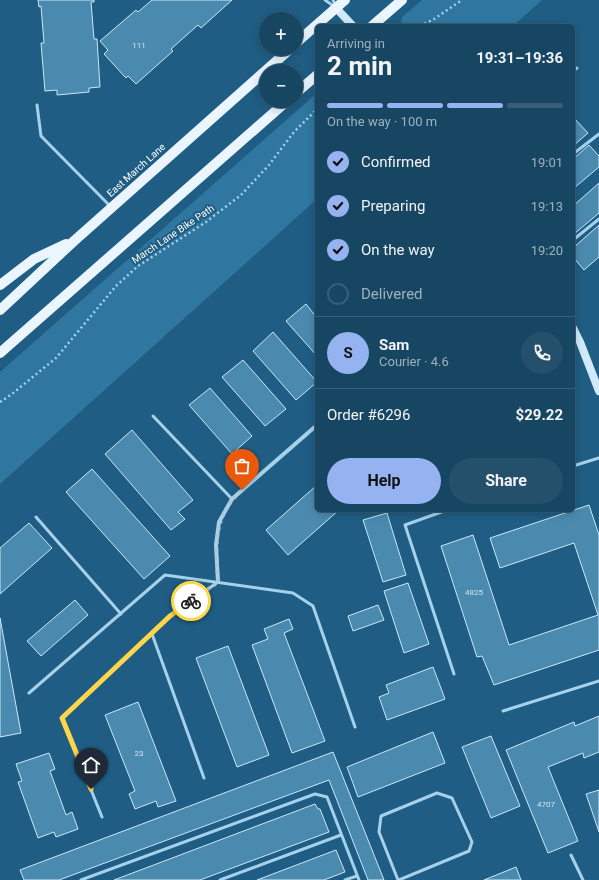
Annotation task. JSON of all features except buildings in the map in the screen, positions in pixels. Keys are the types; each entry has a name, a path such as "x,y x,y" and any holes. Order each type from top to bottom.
{"main road":[{"path":"316,24 335,4 345,0"},
{"path":"374,24 402,0"},
{"path":"303,37 315,25"},
{"name":"East March Lane","path":"0,310 74,241 282,56"},
{"path":"303,87 315,77"},
{"path":"0,353 279,108"},
{"path":"0,285 34,259 74,241"}],"street":[{"path":"335,4 351,24"},
{"path":"575,332 597,377 599,391"},
{"path":"218,582 216,546 219,522 232,499 315,427"}],"lane":[{"path":"325,0 335,4"},
{"path":"37,105 41,136 112,208"},
{"path":"575,152 599,134"},
{"path":"575,238 599,219"},
{"path":"153,416 232,499"},
{"path":"575,465 599,458"},
{"path":"441,512 405,525 454,674"},
{"path":"36,517 121,614"},
{"path":"29,693 165,575 293,593 313,606 356,727"},
{"path":"102,817 62,718 170,616 218,582"},
{"path":"152,634 204,778"},
{"path":"502,711 599,681"},
{"path":"437,793 452,798 472,842 469,851 399,880 379,832 381,816 437,793"},
{"path":"81,880 315,794 327,797 359,880"},
{"path":"220,880 341,835"},
{"path":"571,855 583,880"},
{"path":"345,880 357,876"}],"path":[{"path":"424,24 462,0"},
{"name":"March Lane Bike Path","path":"0,402 56,358 116,286 138,266 206,222 241,195 269,165 294,132 315,111"}],"shaded area":[{"path":"422,0 542,0 515,24 401,24 402,17"},
{"path":"315,95 315,201 0,484 0,372 300,108 303,108 303,105"}],"way so far":[{"path":"191,601 218,582 216,546 219,522 232,499 242,490"}],"route":[{"path":"91,789 62,718 170,616 191,601"}]}
